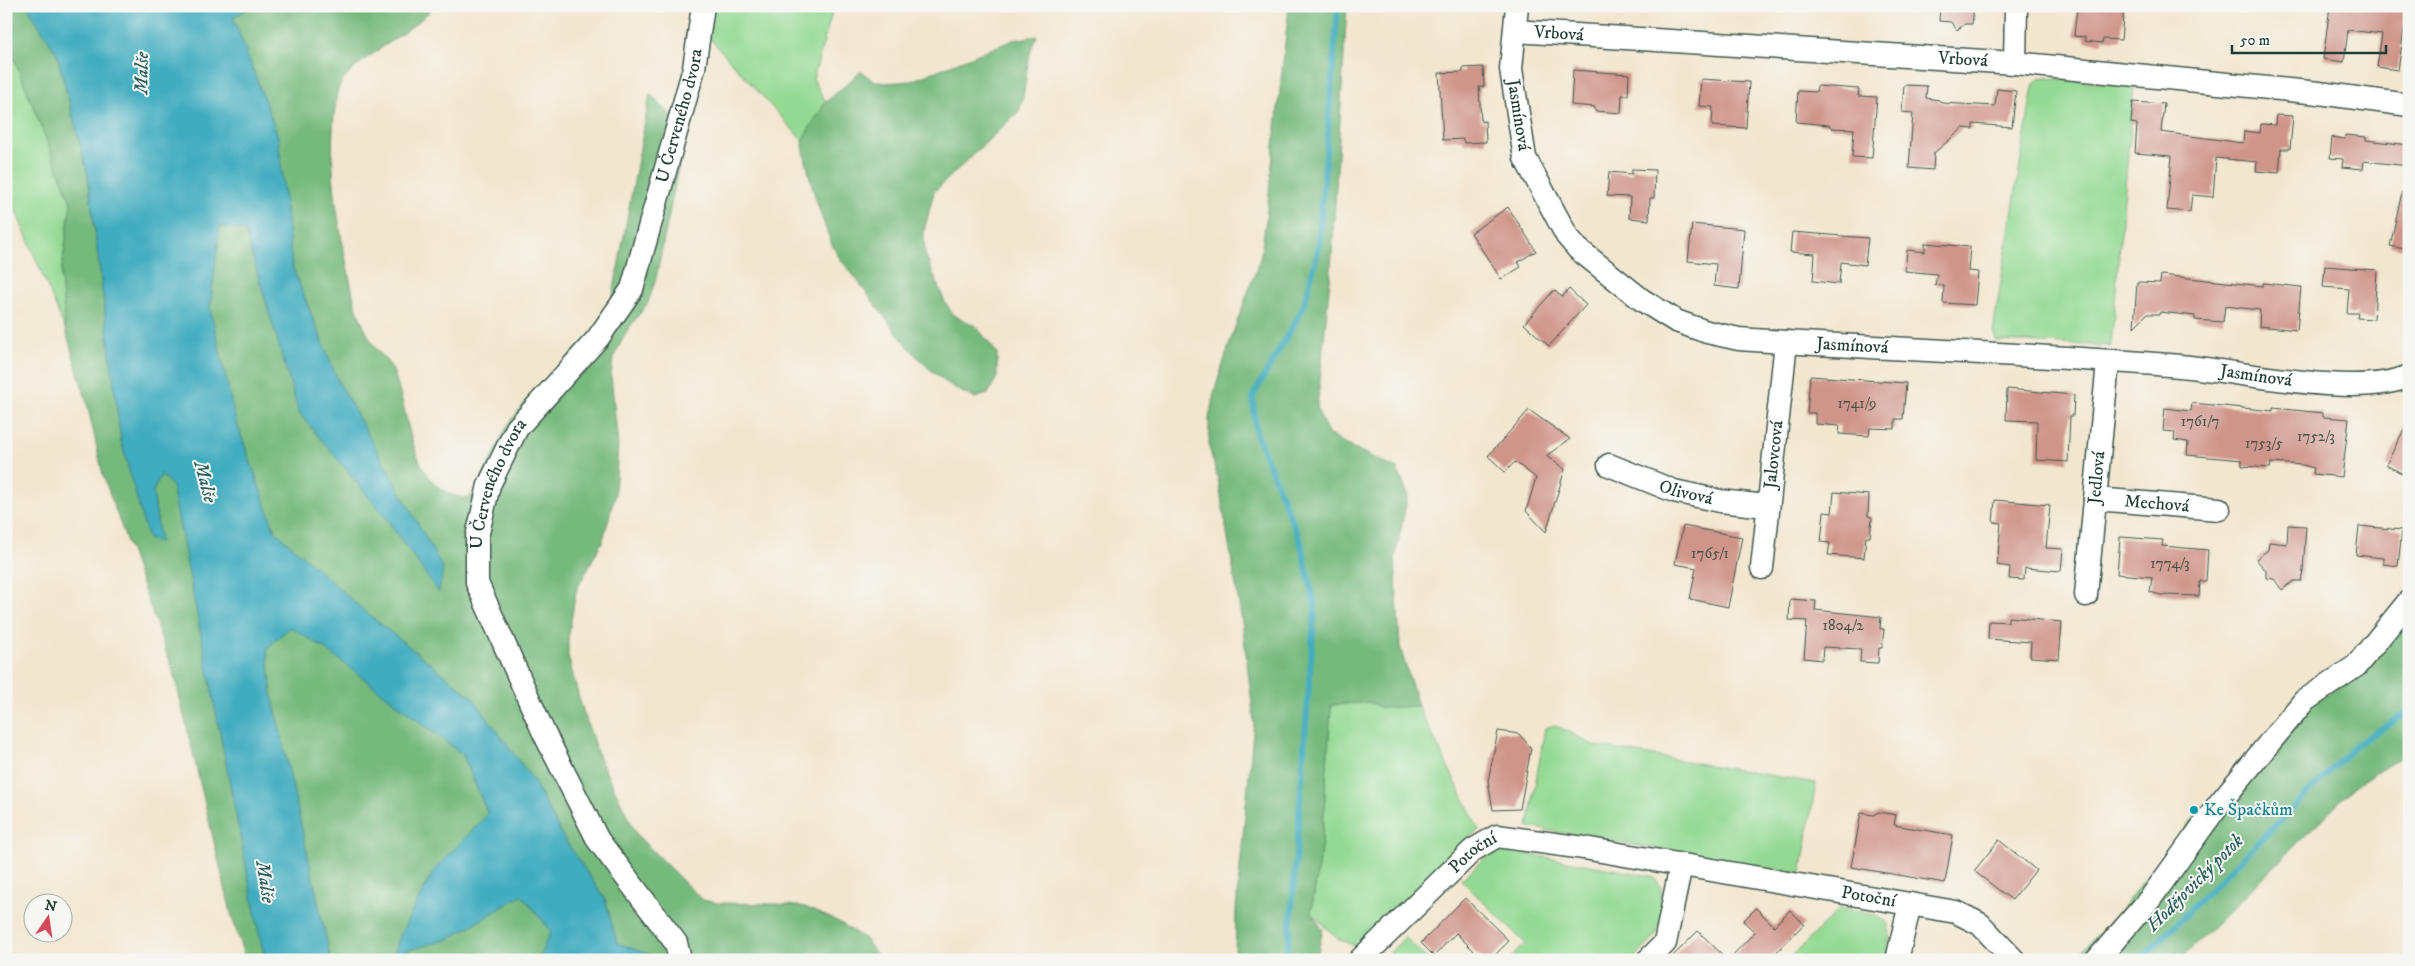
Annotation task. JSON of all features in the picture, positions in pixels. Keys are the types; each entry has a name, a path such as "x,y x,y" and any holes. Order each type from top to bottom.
{"street":[{"name":"U Červeného dvora","path":"680,960 676,943 598,840 544,733 477,583 476,537 489,485 517,428 598,338 632,289 691,79 703,6"},
{"name":"Jasmínová","path":"1517,6 1511,69 1525,158 1567,236 1578,249 1642,300 1676,321 1707,332 1739,339 2181,366 2298,380 2367,385 2395,382 2409,376"},
{"path":"2015,64 2016,6"},
{"name":"Vrbová","path":"1515,31 2015,64 2319,93 2409,105"},
{"name":"Jalovcová","path":"1762,568 1767,506 1786,342"},
{"name":"Jedlová","path":"2086,595 2108,362"},
{"name":"Olivová","path":"1609,465 1674,490 1720,501 1767,506"},
{"name":"Mechová","path":"2095,499 2219,509"},
{"path":"2097,960 2150,899 2218,805 2304,701 2356,666 2409,601"},
{"name":"Potoční","path":"1360,960 1473,850 1497,836 1956,912 1969,916 1980,924 2014,960"},
{"path":"1648,960 1665,943 1681,865"},
{"name":"Potoční","path":"1897,960 1910,904"}],"green space":[{"path":"6,6 27,6 57,54 88,176 121,441 160,542 153,491 161,474 172,486 260,938 266,960 245,960 231,913 174,674 103,475 87,403 65,328 61,276 71,202 6,38"},
{"path":"254,6 434,6 424,17 355,67 345,78 336,96 332,147 334,187 340,226 352,291 358,311 370,340 393,371 415,448 423,467 434,483 449,493 468,498 477,489 507,426 534,391 598,328 612,300 650,94 686,131 656,278 648,303 628,329 613,358 611,375 618,445 615,495 603,540 576,591 568,639 568,656 579,698 599,758 637,835 692,890 703,900 717,903 778,904 805,907 837,921 865,939 881,960 653,960 653,956 617,943 605,899 563,837 533,780 472,697 363,610 275,531 235,418 210,308 220,226 245,231 299,413 380,510 439,592 338,381 292,266 278,136 233,17"},
{"path":"711,6 834,6 813,79 826,102 802,140 704,32"},
{"path":"1289,6 1347,6 1331,269 1317,409 1328,434 1397,469 1408,494 1395,558 1400,647 1418,706 1382,708 1369,702 1331,705 1322,841 1311,913 1323,930 1316,960 1235,960 1236,909 1254,722 1243,628 1218,479 1209,447 1209,418 1215,389 1260,259 1266,220"},
{"path":"1037,36 1030,54 1019,111 934,192 924,231 925,254 944,300 953,315 976,326 997,353 997,377 988,394 975,398 940,378 910,349 839,257 833,247 819,208 807,167 802,140 826,102 861,71 872,80 885,83 911,81 1013,40"},
{"path":"6,38 71,202 61,276 65,329 6,187"},
{"path":"2047,78 2134,86 2111,346 1996,341 1993,331 2032,92 2034,84 2039,79"},
{"path":"290,626 324,648 463,755 488,815 434,870 401,933 394,954 449,939 522,895 551,931 538,960 331,960 272,695 267,648"},
{"path":"2409,629 2409,752 2355,786 2180,960 2073,960 2118,913 2190,822 2317,700 2371,666 2400,630"},
{"path":"1369,702 1382,708 1418,706 1479,830 1463,842 1365,942 1355,946 1338,939 1311,913 1322,841 1331,705"},
{"path":"1555,725 1595,746 1816,783 1801,874 1528,827 1545,728"},
{"path":"1504,850 1652,876 1660,888 1663,905 1660,923 1654,937 1633,960 1509,960 1525,943 1461,880 1488,855"},
{"path":"1840,908 1875,915 1887,922 1890,933 1886,960 1788,960"},
{"path":"1405,937 1428,960 1383,960"}],"water":[{"name":"Malše","path":"27,6 254,6 233,17 278,136 292,266 338,381 443,568 439,593 380,510 299,413 245,231 220,226 210,308 235,418 275,531 363,610 472,697 533,780 563,837 605,899 617,943 653,956 653,960 538,960 551,931 522,895 449,939 394,954 401,933 434,870 488,814 463,755 324,648 290,627 267,648 272,695 331,960 266,960 260,938 172,486 161,474 153,491 160,542 148,539 121,441 88,176 57,54"}],"building":[{"path":"1940,6 1974,6 1972,24 1965,24 1957,30 1951,22 1939,21"},
{"path":"2094,6 2124,6 2121,40 2103,39 2102,43 2085,41 2085,37 2074,36 2077,7 2094,9"},
{"path":"2330,6 2387,6 2407,9 2398,70 2377,67 2382,34 2348,30 2344,62 2323,59"},
{"path":"1483,67 1484,87 1479,87 1481,122 1485,121 1486,142 1464,143 1463,139 1443,140 1439,73 1463,72 1463,68"},
{"path":"1573,70 1629,74 1628,95 1622,95 1621,113 1595,111 1595,107 1571,105"},
{"path":"1701,79 1749,82 1746,128 1712,126 1713,107 1699,106"},
{"path":"1904,85 1927,86 1926,98 1939,100 1942,103 1995,106 1997,89 2016,91 2012,127 1973,124 1973,129 1963,128 1934,153 1933,170 1909,168 1913,113 1902,112"},
{"path":"1817,86 1859,89 1858,96 1877,97 1872,158 1852,157 1854,129 1832,128 1829,125 1796,122 1798,91 1816,92"},
{"path":"2133,102 2164,104 2161,132 2243,143 2244,131 2260,133 2261,124 2275,125 2276,115 2293,116 2290,149 2281,149 2279,173 2256,171 2257,162 2216,158 2213,197 2192,195 2190,212 2167,210 2172,156 2135,153 2137,124 2131,123"},
{"path":"2345,135 2366,137 2366,140 2409,145 2409,166 2364,161 2363,169 2342,167 2343,159 2330,158 2332,137 2345,139"},
{"path":"1632,169 1655,170 1654,198 1650,198 1649,220 1629,218 1630,197 1607,196 1609,172 1632,174"},
{"path":"2402,192 2409,193 2409,250 2390,246"},
{"path":"1508,207 1536,251 1518,262 1521,267 1501,279 1471,233"},
{"path":"1692,224 1744,229 1739,289 1714,286 1716,264 1688,261"},
{"path":"1792,232 1868,238 1865,265 1841,262 1839,284 1813,281 1815,254 1790,252"},
{"path":"1925,243 1970,247 1968,271 1978,272 1975,305 1943,303 1944,286 1935,285 1937,274 1905,271 1907,250 1925,252"},
{"path":"2325,266 2377,270 2374,319 2357,318 2358,313 2347,313 2349,289 2323,287"},
{"path":"2161,275 2263,286 2263,283 2301,287 2297,330 2259,326 2260,310 2225,306 2223,322 2195,320 2195,316 2160,312 2160,314 2147,314 2134,327 2137,282 2160,283"},
{"path":"1569,289 1586,305 1549,346 1524,324 1554,290 1562,297"},
{"path":"1810,376 1906,383 1903,419 1895,419 1895,429 1870,428 1869,436 1839,434 1840,426 1815,424 1815,413 1807,413"},
{"path":"2007,389 2074,395 2073,416 2070,416 2068,462 2036,460 2037,421 2006,420"},
{"path":"2192,403 2273,411 2273,408 2284,409 2323,413 2323,417 2349,419 2342,477 2313,474 2314,468 2303,465 2271,463 2270,468 2242,466 2242,460 2187,455 2188,442 2174,440 2175,432 2163,431 2165,408 2191,411"},
{"path":"1529,410 1570,439 1546,456 1565,469 1546,532 1526,511 1536,478 1515,462 1505,472 1488,456"},
{"path":"2409,419 2409,477 2386,465"},
{"path":"1834,492 1869,495 1868,516 1872,517 1870,537 1866,537 1864,558 1828,555 1830,543 1821,542 1824,512 1832,513"},
{"path":"1995,500 2050,505 2046,548 2063,549 2061,571 2025,568 2024,580 2009,579 2010,567 1997,565 2001,523 1993,522"},
{"path":"2288,525 2306,526 2303,571 2301,581 2294,581 2282,590 2274,579 2266,578 2266,571 2256,559 2268,550 2269,542 2287,544"},
{"path":"1683,526 1742,537 1728,607 1690,599 1696,568 1675,564"},
{"path":"2359,526 2402,530 2398,566 2383,564 2383,558 2356,555"},
{"path":"2120,537 2163,540 2162,546 2208,550 2206,581 2200,581 2199,596 2161,595 2150,592 2152,577 2117,574"},
{"path":"1790,599 1816,601 1815,610 1881,617 1880,629 1884,629 1882,648 1879,648 1878,663 1860,662 1861,649 1823,647 1822,660 1804,658 1807,621 1789,620"},
{"path":"2008,617 2062,622 2059,659 2030,657 2031,642 1988,639 1989,621 2008,622"},
{"path":"1498,731 1519,734 1531,748 1520,809 1493,810 1488,781"},
{"path":"1879,812 1896,815 1894,825 1953,835 1945,883 1851,867 1861,813 1873,815"},
{"path":"1999,840 2036,870 2012,900 1974,871"},
{"path":"1465,898 1509,941 1490,960 1483,960 1456,933 1434,956 1421,943"},
{"path":"1756,908 1774,926 1790,910 1804,924 1769,960 1728,960 1755,932 1743,921"},
{"path":"1698,931 1728,960 1669,960"}],"waterway":[{"path":"1286,960 1291,920 1315,607 1301,543 1256,433 1253,396 1303,308 1318,251 1338,6"},
{"name":"Hodějovický potok","path":"2140,960 2356,745 2409,711"}],"place":[{"name":"Ke Špačkům","path":"2194,810"}]}
